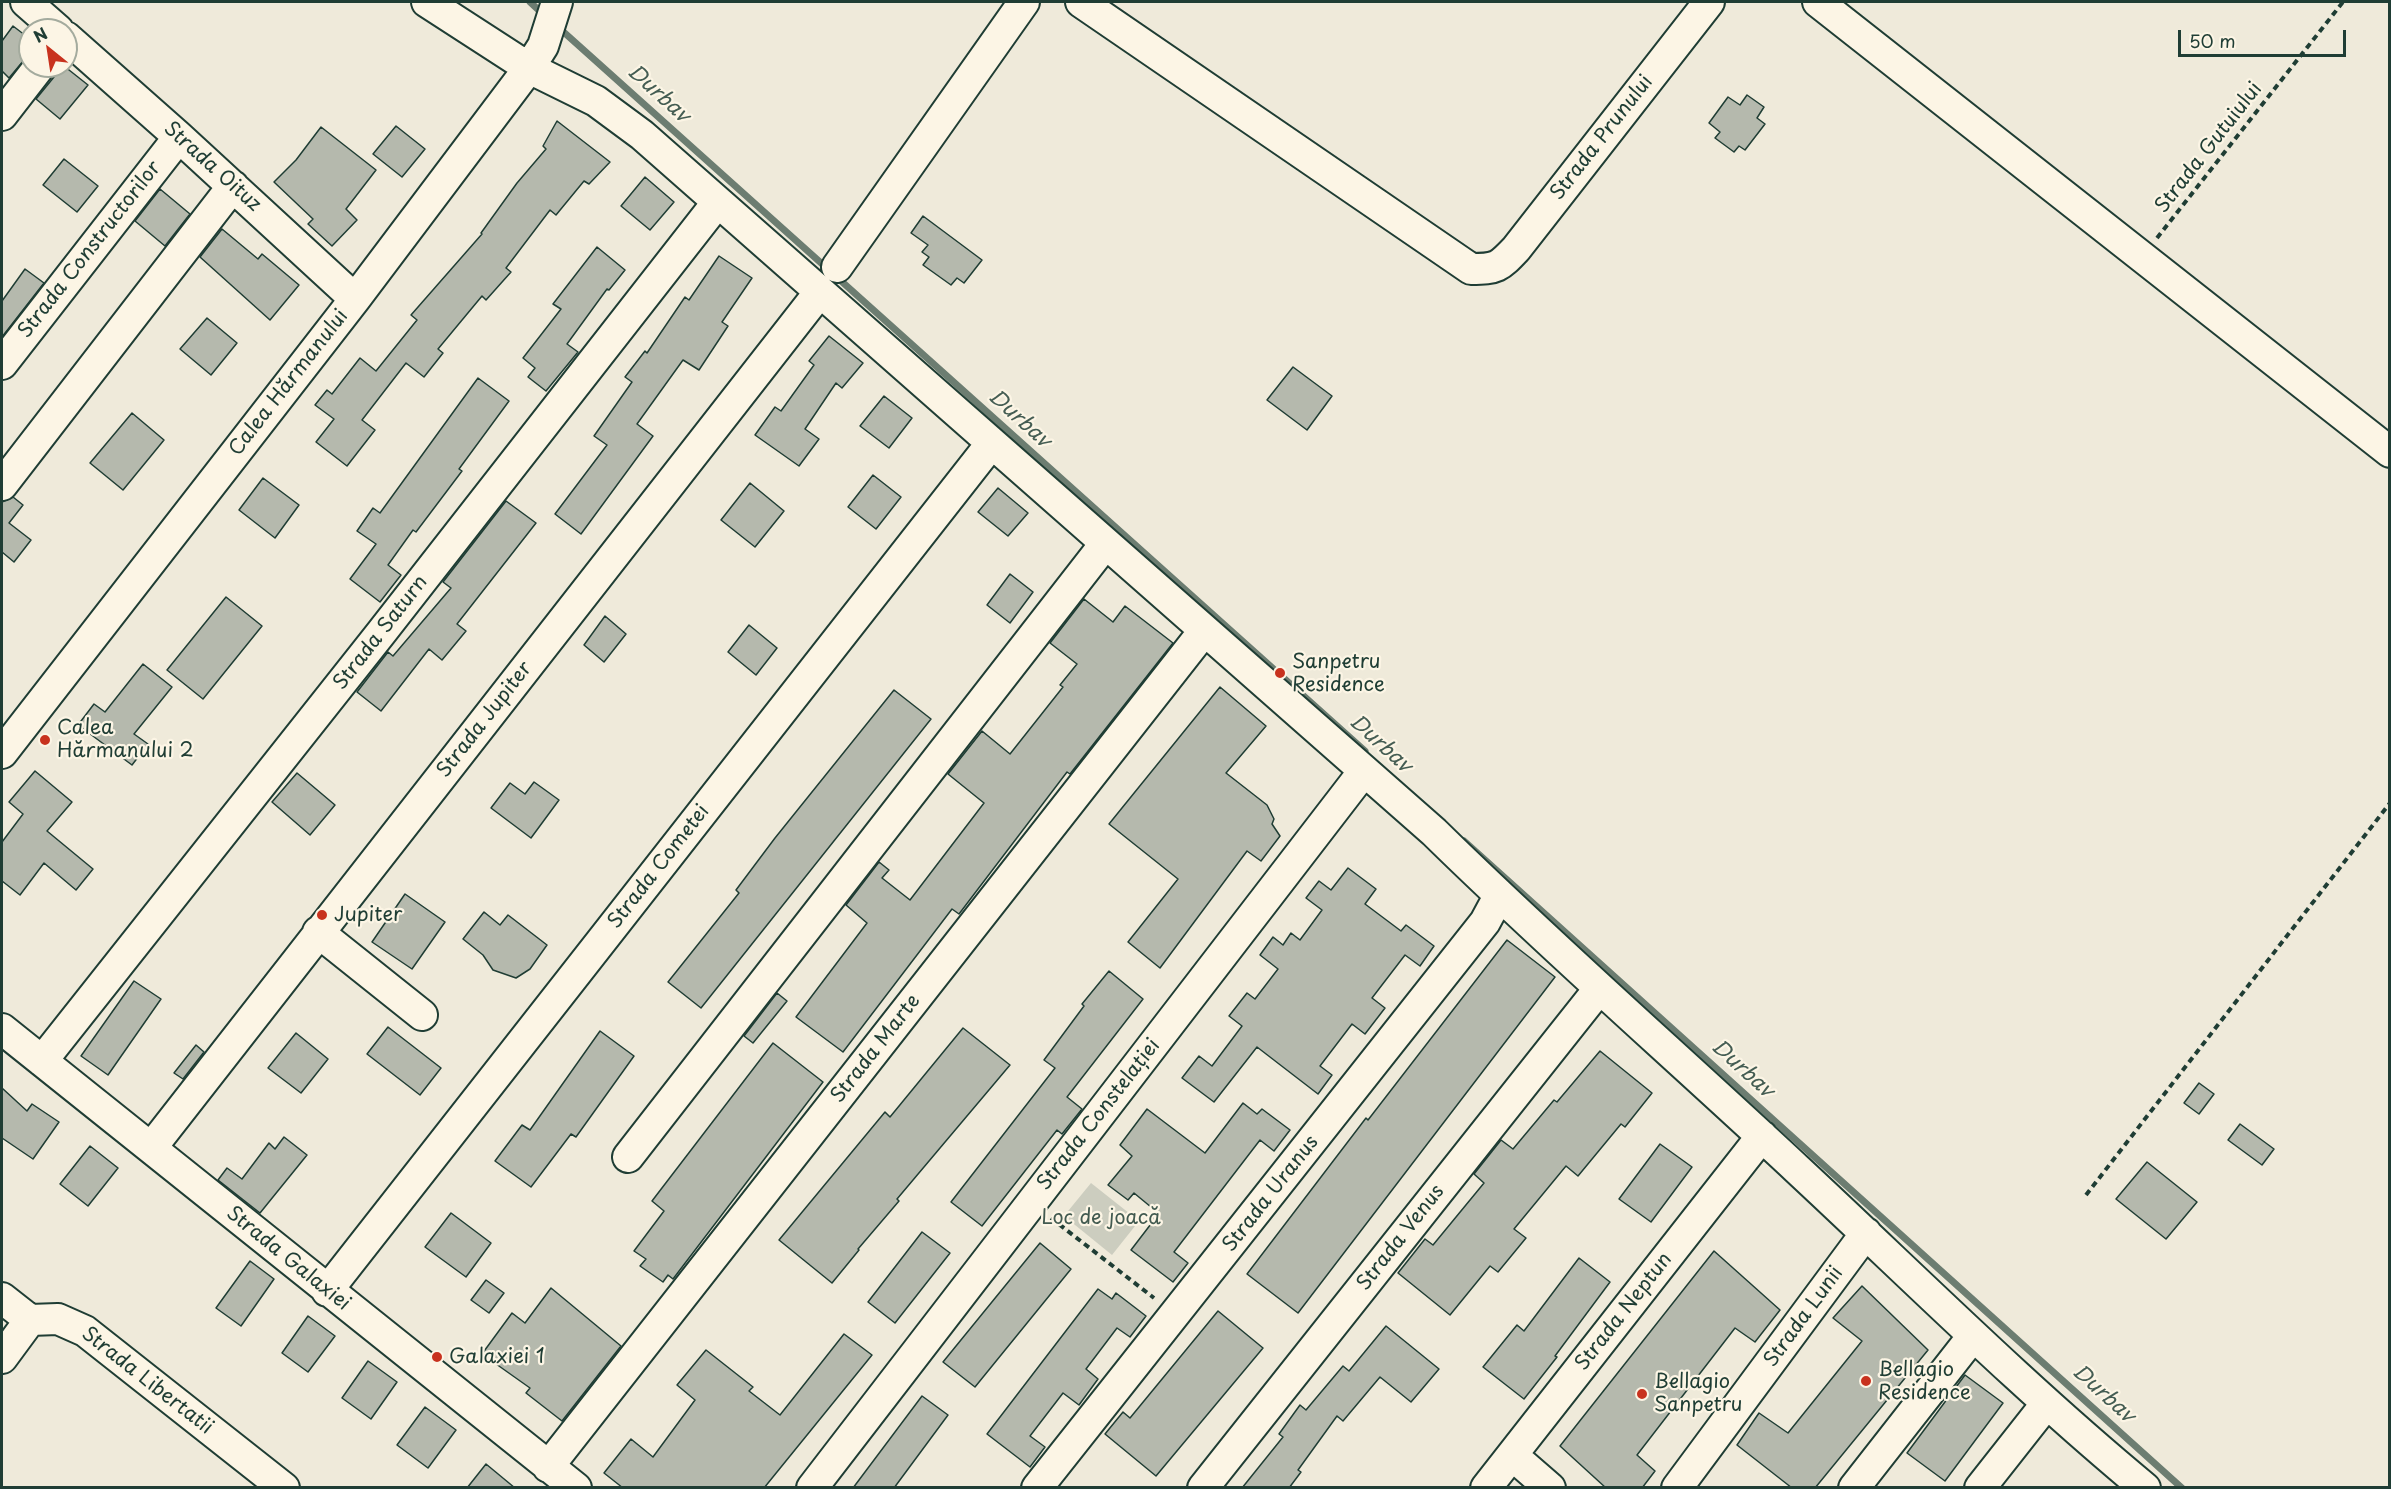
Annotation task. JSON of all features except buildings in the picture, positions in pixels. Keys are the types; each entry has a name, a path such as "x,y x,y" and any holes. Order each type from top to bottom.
{"street":[{"path":"26,2 44,18"},
{"path":"427,2 536,57 642,135 1434,832 1499,896 1762,1136 1973,1336 2145,1488"},
{"name":"Calea Hărmanului","path":"2,753 355,299 536,57 557,2"},
{"path":"837,267 1024,2"},
{"name":"Strada Prunului","path":"1081,2 1471,269 1491,269 1503,262 1516,249 1709,2"},
{"path":"1818,2 2390,452"},
{"name":"Strada Oituz","path":"78,48 355,299"},
{"path":"2,115 31,78"},
{"name":"Strada Constructorilor","path":"2,364 179,137"},
{"path":"2,484 233,186"},
{"name":"Strada Saturn","path":"42,1061 389,624 717,203"},
{"name":"Strada Jupiter","path":"151,1148 819,293"},
{"name":"Strada Cometei","path":"327,1291 991,444"},
{"path":"628,1157 1105,544"},
{"name":"Strada Marte","path":"548,1467 1204,631"},
{"name":"Strada Constelației","path":"812,1488 1364,771"},
{"name":"Strada Uranus","path":"1037,1488 1485,922 1499,896"},
{"path":"318,932 422,1015"},
{"name":"Strada Venus","path":"1203,1488 1599,989"},
{"name":"Strada Galaxiei","path":"2,1029 576,1488"},
{"name":"Strada Neptun","path":"1486,1488 1762,1136"},
{"name":"Strada Lunii","path":"1677,1488 1866,1233"},
{"path":"2,1298 30,1320 2,1358"},
{"name":"Strada Libertatii","path":"30,1320 58,1319 85,1331 284,1488"},
{"path":"1854,1488 1973,1336"},
{"path":"1980,1488 2047,1403"},
{"path":"1512,1455 1550,1488"}],"path":[{"name":"Strada Gutuiului","path":"2142,257 2343,2"},
{"path":"2086,1195 2390,803"},
{"path":"1032,1203 1175,1315"}],"green space":[{"name":"Loc de joacă","path":"1091,1183 1139,1221 1112,1255 1064,1216"}],"waterway":[{"name":"Durbav","path":"530,2 545,16"},
{"name":"Durbav","path":"558,27 1365,751"},
{"name":"Durbav","path":"1464,841 2182,1488"}],"place":[{"name":"Sanpetru Residence","path":"1280,673"},
{"name":"Calea Hărmanului 2","path":"45,740"},
{"name":"Jupiter","path":"322,915"},
{"name":"Galaxiei 1","path":"437,1357"},
{"name":"Bellagio Residence","path":"1866,1381"},
{"name":"Bellagio Sanpetru","path":"1642,1394"}]}
